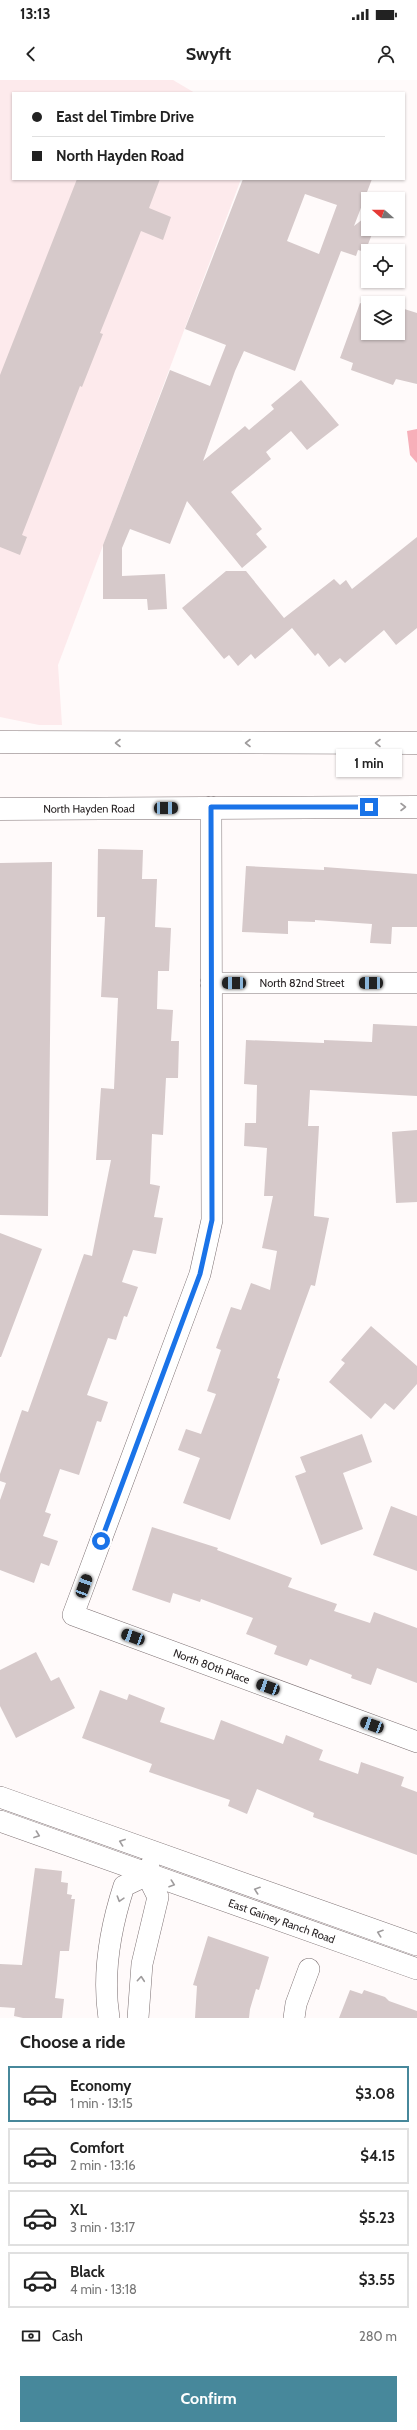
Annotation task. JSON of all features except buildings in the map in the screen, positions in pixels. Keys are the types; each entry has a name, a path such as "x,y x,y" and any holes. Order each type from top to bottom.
{"main road":[{"path":"0,742 417,743"},
{"name":"North Hayden Road","path":"0,809 417,807"}],"street":[{"path":"211,807 211,983"},
{"name":"North 82nd Street","path":"211,983 417,983"},
{"name":"North 80th Place","path":"211,983 212,1220 200,1274 73,1616 417,1742"},
{"name":"East Gainey Ranch Road","path":"0,1797 417,1946"},
{"name":"East Gainey Ranch Road","path":"0,1822 417,1969"},
{"path":"138,2018 142,1964 158,1897 147,1875 154,1853"},
{"path":"109,2018 107,1963 113,1921 124,1886 147,1875"},
{"path":"294,2018 296,2004 309,1969"}],"shaded area":[{"path":"0,80 173,80 193,92 12,92 12,180 241,180 58,665 62,725 39,725 0,717"},
{"path":"417,429 417,463 410,455 407,431"}],"route":[{"path":"101,1541 200,1274 212,1220 211,807 369,807"}]}
